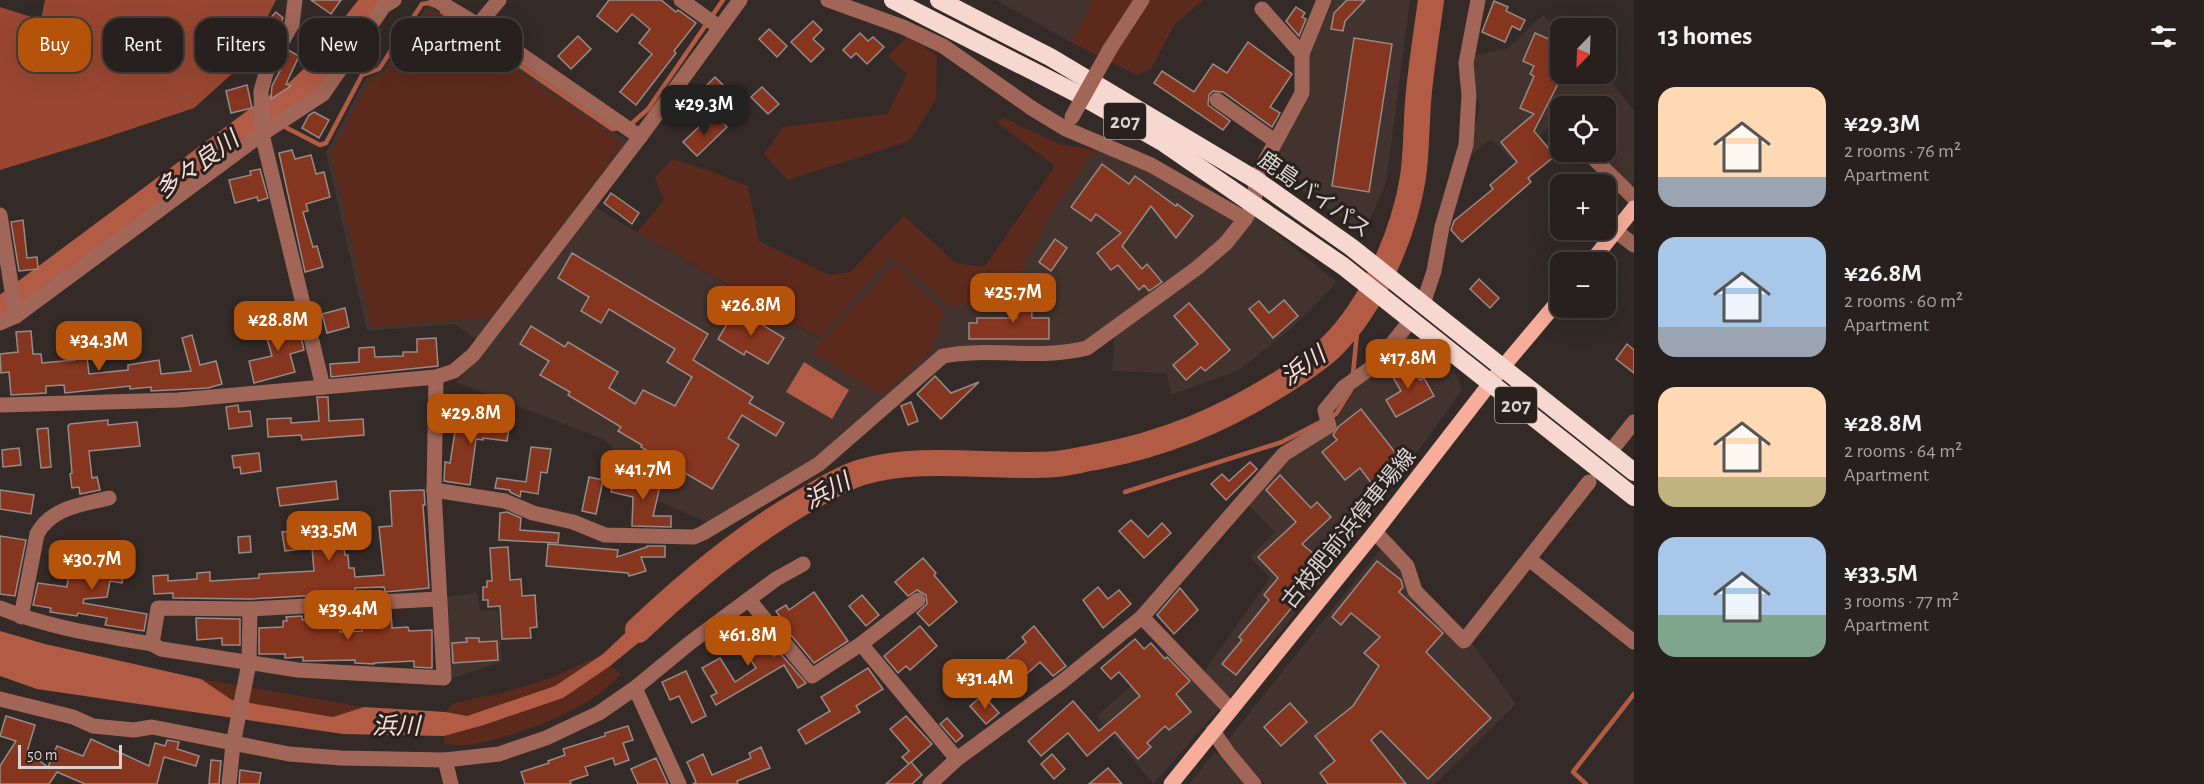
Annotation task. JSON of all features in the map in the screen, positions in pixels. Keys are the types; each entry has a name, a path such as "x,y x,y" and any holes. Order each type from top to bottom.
{"highway":[{"name":"鹿島バイパス","path":"893,0 1074,92 1164,144 1249,212 1303,240 1343,266 1406,315"},
{"name":"鹿島バイパス","path":"939,0 1050,57 1256,180 1351,247 1634,472"},
{"name":"207","path":"1406,315 1489,384 1634,497"}],"main road":[{"path":"1600,252 1634,208"},
{"name":"古枝肥前浜停車場線","path":"1171,784 1375,532 1489,384 1550,311"}],"street":[{"path":"295,0 292,24 268,66 261,91 272,127 323,387"},
{"path":"0,323 16,316 272,127 323,94 384,6 394,0"},
{"path":"436,0 466,18"},
{"path":"484,18 500,0"},
{"path":"681,0 719,27"},
{"path":"0,405 178,400 436,377 454,371 473,355 630,130 740,0"},
{"path":"828,0 903,27 943,46 1033,108 1069,123 1249,212"},
{"path":"1069,123 1110,50 1142,0"},
{"path":"434,490 505,501 533,513 573,522 605,535 694,537 819,464 942,356 966,351 1066,353 1087,348 1197,268 1226,243 1249,212 1256,180 1302,93 1302,54 1324,0"},
{"path":"1417,299 1434,271 1442,227 1466,145 1469,95 1466,63 1478,0"},
{"path":"1262,9 1302,54"},
{"path":"522,55 630,130"},
{"path":"1217,100 1275,141"},
{"path":"1597,162 1634,198"},
{"path":"0,215 16,316"},
{"path":"1617,232 1634,245"},
{"path":"930,784 957,759 1063,681 1142,616 1284,454 1329,426 1325,410 1344,387 1375,364 1406,315"},
{"path":"0,608 21,617 77,632 152,644 161,649 249,663 298,670 444,678 434,490 436,377"},
{"path":"1610,453 1634,422"},
{"path":"1375,532 1407,566 1415,591 1464,641 1589,482"},
{"path":"21,617 37,534 43,522 63,509 109,498"},
{"path":"1529,559 1634,642"},
{"path":"0,699 73,717 93,726 134,730 153,727 289,754 341,758 445,760 499,754 546,738 599,713 776,579 803,564"},
{"path":"152,644 158,608 250,609 438,598"},
{"path":"749,600 812,676 861,644 918,600"},
{"path":"229,784 233,744 249,663 250,609"},
{"path":"1142,616 1231,710"},
{"path":"861,644 957,759"},
{"path":"635,688 680,784"},
{"path":"1213,731 1254,784"},
{"path":"445,760 452,784"}],"shaded area":[{"path":"45,0 276,0 267,18 195,18 195,72 234,72 194,108 0,170 0,7 35,18 18,18 18,72 91,72 91,18 41,18"},
{"path":"996,0 1093,0 1071,42"},
{"path":"1093,0 1203,0 1174,25 1151,69 1137,75 1071,42"},
{"path":"1334,0 1410,0 1386,183 1364,234 1267,165 1305,98 1305,60"},
{"path":"428,5 447,18 419,18"},
{"path":"429,10 441,18 423,18"},
{"path":"1543,15 1550,22 1550,84 1614,84 1634,112 1634,182 1624,196 1616,188 1616,174 1601,174 1588,162 1616,162 1616,96 1550,96 1550,127 1512,160 1491,139 1466,159 1480,108 1471,56 1508,48"},
{"path":"908,36 937,56 936,100 909,141 788,180 764,154 783,127 888,114 907,74 888,56"},
{"path":"391,58 391,72 522,72 522,69 630,142 584,201 818,338 891,256 951,307 982,284 1018,276 1052,211 1102,140 1158,160 1261,221 1337,282 1293,327 1239,370 1171,395 1167,373 1112,371 1115,336 1082,355 982,355 937,351 816,460 708,523 658,501 664,481 635,471 605,440 456,382 487,348 455,324 367,331 326,153 366,78 382,71"},
{"path":"391,64 391,72 520,72 624,143 491,317 371,327 331,154 369,81 384,74"},
{"path":"1004,118 1059,144 1095,150 1052,211 1018,276 982,284 973,304 951,307 891,257 819,338 637,232 664,200 655,178 672,159 748,186 759,241 829,275 850,272 904,216 956,263 984,267 1055,166 997,122"},
{"path":"894,264 944,311 933,349 882,395 811,352"},
{"path":"1407,333 1458,376 1462,390 1366,523 1227,700 1153,784 1097,716 1177,644 1203,673 1270,578 1250,557 1275,532 1247,503 1289,454 1333,425 1360,381"},
{"path":"1391,536 1413,566 1418,589 1466,635 1516,704 1435,784 1265,784 1227,741"},
{"path":"477,593 480,611 498,610 502,662 446,680 442,597"},
{"path":"603,654 555,686 467,716 446,712 453,703 502,693 551,678"},
{"path":"610,666 621,674 591,699 552,720 490,741 471,745 444,744 444,736 563,698"},
{"path":"201,679 364,707 333,717 232,700"},
{"path":"1215,752 1246,784 1189,784"}],"water":[{"path":"804,362 849,390 832,419 786,392"},
{"path":"658,602 670,617 610,666 563,698 444,736 343,734 37,689 0,676 0,631 45,644 201,679 232,700 333,717 364,707 446,712 467,716 555,686 603,654"}],"building":[{"path":"311,0 341,0 331,14"},
{"path":"609,0 661,0 696,23 636,105 620,92 652,54 639,43 650,29 632,14 617,32 597,16"},
{"path":"1347,0 1365,0 1345,21 1343,31 1331,29 1334,13"},
{"path":"1494,1 1508,7 1506,11 1525,20 1520,30 1512,26 1505,42 1482,32"},
{"path":"1296,7 1305,13 1302,17 1306,19 1299,36 1286,21"},
{"path":"276,12 283,18 270,18"},
{"path":"813,21 822,30 813,39 824,49 811,62 791,42"},
{"path":"769,29 787,46 777,57 759,39"},
{"path":"860,33 868,41 873,37 884,47 867,64 856,53 851,58 843,50"},
{"path":"1535,33 1550,40 1550,84 1558,84 1534,131 1550,150 1550,160 1528,178 1531,182 1462,242 1451,230 1454,221 1493,189 1490,185 1517,162 1501,142 1534,114 1520,108 1534,76 1530,74 1534,66 1523,61"},
{"path":"578,36 591,49 571,69 558,56"},
{"path":"1354,38 1392,44 1369,192 1332,186"},
{"path":"1248,42 1292,74 1270,107 1280,113 1272,127 1223,92 1213,91 1209,95 1208,105 1230,121 1223,130 1154,83 1162,71 1194,92 1213,64 1227,73"},
{"path":"288,50 299,56 286,84 291,86 271,99 272,86 279,72 287,72"},
{"path":"715,77 732,94 722,104 705,87"},
{"path":"247,85 252,108 231,113 226,91"},
{"path":"762,87 779,104 768,114 751,97"},
{"path":"314,112 329,120 319,138 302,128 309,115"},
{"path":"717,117 727,127 697,156 683,142 705,121 709,126"},
{"path":"292,150 295,159 311,155 316,174 324,172 330,197 306,204 308,211 303,212 313,247 317,246 323,267 305,272 279,153"},
{"path":"1102,164 1129,184 1135,176 1193,216 1176,238 1151,206 1122,246 1142,269 1147,264 1162,282 1149,291 1144,285 1139,290 1118,265 1111,270 1097,253 1121,233 1096,214 1091,221 1071,207"},
{"path":"260,169 268,198 258,201 257,197 235,203 229,180 251,175 250,171"},
{"path":"611,193 639,213 632,224 604,203"},
{"path":"23,220 27,258 37,257 38,269 19,271 11,222"},
{"path":"1055,239 1067,248 1051,271 1039,262"},
{"path":"572,253 708,334 693,360 753,397 749,403 784,423 776,436 742,415 728,438 739,445 712,489 641,447 642,445 618,431 621,427 568,395 570,392 540,375 549,361 520,344 531,326 565,347 568,342 618,372 609,388 635,404 643,390 675,406 692,377 667,362 675,349 609,309 601,323 581,311 589,297 558,278"},
{"path":"1479,279 1499,298 1490,308 1470,289"},
{"path":"1031,290 1032,318 1049,318 1049,339 969,339 969,323 977,323 977,318 1017,318 1016,291"},
{"path":"1284,300 1298,316 1273,338 1249,309 1259,301 1269,313"},
{"path":"1189,303 1230,350 1205,371 1201,367 1186,380 1173,365 1198,344 1174,316"},
{"path":"345,308 349,327 327,333 322,314"},
{"path":"736,309 784,338 768,364 746,351 744,355 718,339"},
{"path":"297,320 304,350 290,354 295,372 254,383 249,361 272,356 264,328"},
{"path":"31,331 33,354 41,354 42,363 75,360 73,341 85,340 89,374 128,370 128,365 159,360 161,374 191,371 182,338 192,335 200,365 216,361 222,384 208,388 151,391 151,387 130,389 130,386 65,393 64,385 46,386 46,393 11,395 9,372 1,373 0,354 18,352 16,332"},
{"path":"436,338 438,366 331,377 330,364 359,362 359,348 374,347 375,357 403,356 403,352 417,352 417,339"},
{"path":"1627,344 1634,350 1634,373 1616,359"},
{"path":"1409,362 1420,380 1424,378 1434,396 1396,417 1386,400 1401,391 1390,372"},
{"path":"935,376 951,393 979,382 941,419 917,394"},
{"path":"317,397 328,397 329,421 363,419 364,435 302,440 301,435 268,437 267,419 291,418 291,423 319,421"},
{"path":"911,402 918,421 908,425 901,406"},
{"path":"238,405 239,412 250,411 252,426 229,429 226,407"},
{"path":"1361,409 1402,461 1372,484 1360,468 1345,480 1322,452 1337,440 1333,435 1338,427"},
{"path":"458,413 468,415 468,420 490,423 491,416 510,419 507,441 476,439 470,485 444,481 445,462 450,463"},
{"path":"108,420 108,425 137,422 140,446 89,451 92,478 97,477 100,490 80,494 79,487 72,488 68,426"},
{"path":"48,428 51,467 41,468 37,429"},
{"path":"531,447 551,449 547,473 541,472 538,494 521,491 520,497 510,490 495,488 497,478 526,482"},
{"path":"19,448 21,465 3,467 2,450"},
{"path":"259,453 261,471 241,474 240,467 234,468 232,456"},
{"path":"1250,462 1257,469 1226,500 1211,484 1222,474 1229,481"},
{"path":"1280,475 1311,508 1317,502 1331,517 1302,544 1327,565 1236,675 1222,664 1242,640 1239,637 1269,600 1264,595 1278,578 1258,557 1296,522 1266,490"},
{"path":"636,476 661,482 653,516 671,516 671,527 632,526 633,497 611,492 614,478 635,484"},
{"path":"589,477 603,480 596,514 582,511"},
{"path":"336,481 338,499 280,506 277,488"},
{"path":"0,490 34,495 31,514 0,509"},
{"path":"424,490 429,588 385,592 384,587 355,588 355,593 250,599 173,598 173,593 154,594 153,576 168,575 168,581 197,579 197,573 210,572 210,581 259,578 259,574 314,571 312,548 285,551 282,532 341,525 345,555 348,555 349,568 354,568 355,577 384,575 379,527 392,526 390,491"},
{"path":"507,512 521,518 520,530 559,533 558,543 499,540 500,513"},
{"path":"1131,520 1148,537 1162,523 1171,533 1144,558 1119,531"},
{"path":"0,536 26,540 15,596 0,594"},
{"path":"250,536 251,552 239,553 238,537"},
{"path":"121,543 122,561 125,562 122,583 110,581 107,597 84,599 83,603 147,614 144,631 105,625 107,618 78,613 77,616 50,612 51,608 33,605 38,583 67,587 69,572 88,575 90,560 94,561 93,544"},
{"path":"548,544 618,550 617,557 647,546 665,546 665,557 641,557 646,571 629,576 628,573 546,566"},
{"path":"508,547 510,580 521,579 522,596 535,595 537,627 530,628 531,638 502,639 500,606 488,607 488,600 483,600 483,587 487,587 487,581 492,581 490,548"},
{"path":"923,558 957,602 929,626 917,613 927,604 926,595 917,590 908,596 895,582"},
{"path":"1377,561 1401,580 1403,587 1399,592 1443,633 1426,652 1491,718 1428,779 1381,731 1371,740 1406,784 1328,784 1320,773 1335,761 1315,736 1353,706 1379,666 1364,653 1380,637 1351,613 1341,625 1332,617"},
{"path":"1098,587 1108,599 1119,590 1131,604 1103,628 1083,600"},
{"path":"1180,588 1198,610 1174,634 1157,615"},
{"path":"814,592 848,641 814,663 778,619 780,617 776,611 786,605 789,610"},
{"path":"862,595 879,615 866,626 849,606"},
{"path":"391,611 392,628 408,627 409,631 432,630 432,668 414,667 414,661 374,664 355,663 355,660 303,661 303,657 285,658 285,654 259,654 259,628 283,627 283,621 287,621 286,617 302,616 302,620 339,614 340,632 362,631 361,613"},
{"path":"196,618 240,619 240,645 222,645 222,638 197,640"},
{"path":"755,625 774,656 780,653 806,683 798,688 784,665 716,705 711,696 717,693 702,668 720,658 735,682 756,668 736,637"},
{"path":"920,626 937,646 910,670 906,666 898,673 884,656"},
{"path":"1034,626 1066,666 1053,676 1040,662 1020,680 1004,661 1026,642 1022,637"},
{"path":"466,638 479,638 479,642 497,641 498,660 453,663 452,643 467,642"},
{"path":"1135,639 1144,649 1151,643 1190,681 1176,694 1191,712 1169,730 1165,726 1147,743 1151,747 1138,759 1115,732 1087,756 1068,733 1041,756 1028,741 1073,701 1099,731 1140,696 1119,672 1111,679 1101,668"},
{"path":"868,668 883,689 856,706 860,712 806,744 798,730 830,711 821,697"},
{"path":"686,671 706,716 692,723 679,696 670,700 662,682"},
{"path":"983,695 999,713 986,724 970,706"},
{"path":"1290,703 1307,722 1281,746 1264,727"},
{"path":"6,716 35,725 27,752 48,767 57,746 83,756 91,739 149,766 155,743 165,746 167,740 179,742 177,749 199,756 196,766 164,757 157,784 85,784 57,772 49,784 0,784 0,766 16,741 0,736"},
{"path":"906,716 932,744 909,764 902,757 909,751 890,729"},
{"path":"947,718 963,736 956,742 940,724"},
{"path":"628,726 633,740 623,743 629,760 615,765 613,758 585,767 588,775 570,781 571,784 525,784 521,772 565,755 563,749"},
{"path":"761,747 770,768 737,781 738,784 693,784 696,782 687,762 703,754 712,775 751,758 749,753"},
{"path":"1052,754 1065,769 1054,779 1041,764"},
{"path":"656,758 668,784 638,784 631,769"},
{"path":"211,760 221,761 219,784 209,784"},
{"path":"911,762 922,775 912,784 886,784"},
{"path":"1108,768 1122,784 1089,784"},
{"path":"240,770 261,773 259,784 239,784"}],"waterway":[{"name":"多々良川","path":"0,309 266,113 298,92 312,79 375,0"},
{"path":"630,125 648,109 723,0"},
{"name":"浜川","path":"638,630 676,595 736,546 823,490 854,475 909,464 1056,464 1121,452 1169,438 1215,419 1259,396 1321,356 1347,329 1361,310 1384,268 1402,222 1413,177 1419,91 1431,0"},
{"path":"266,113 287,128 320,145 326,143 362,75 379,69 422,4 433,5"},
{"path":"442,12 612,129 619,128"},
{"path":"1353,374 1359,312"},
{"path":"1125,492 1282,442 1336,414 1351,390"},
{"path":"1586,784 1573,772 1634,694"}]}
